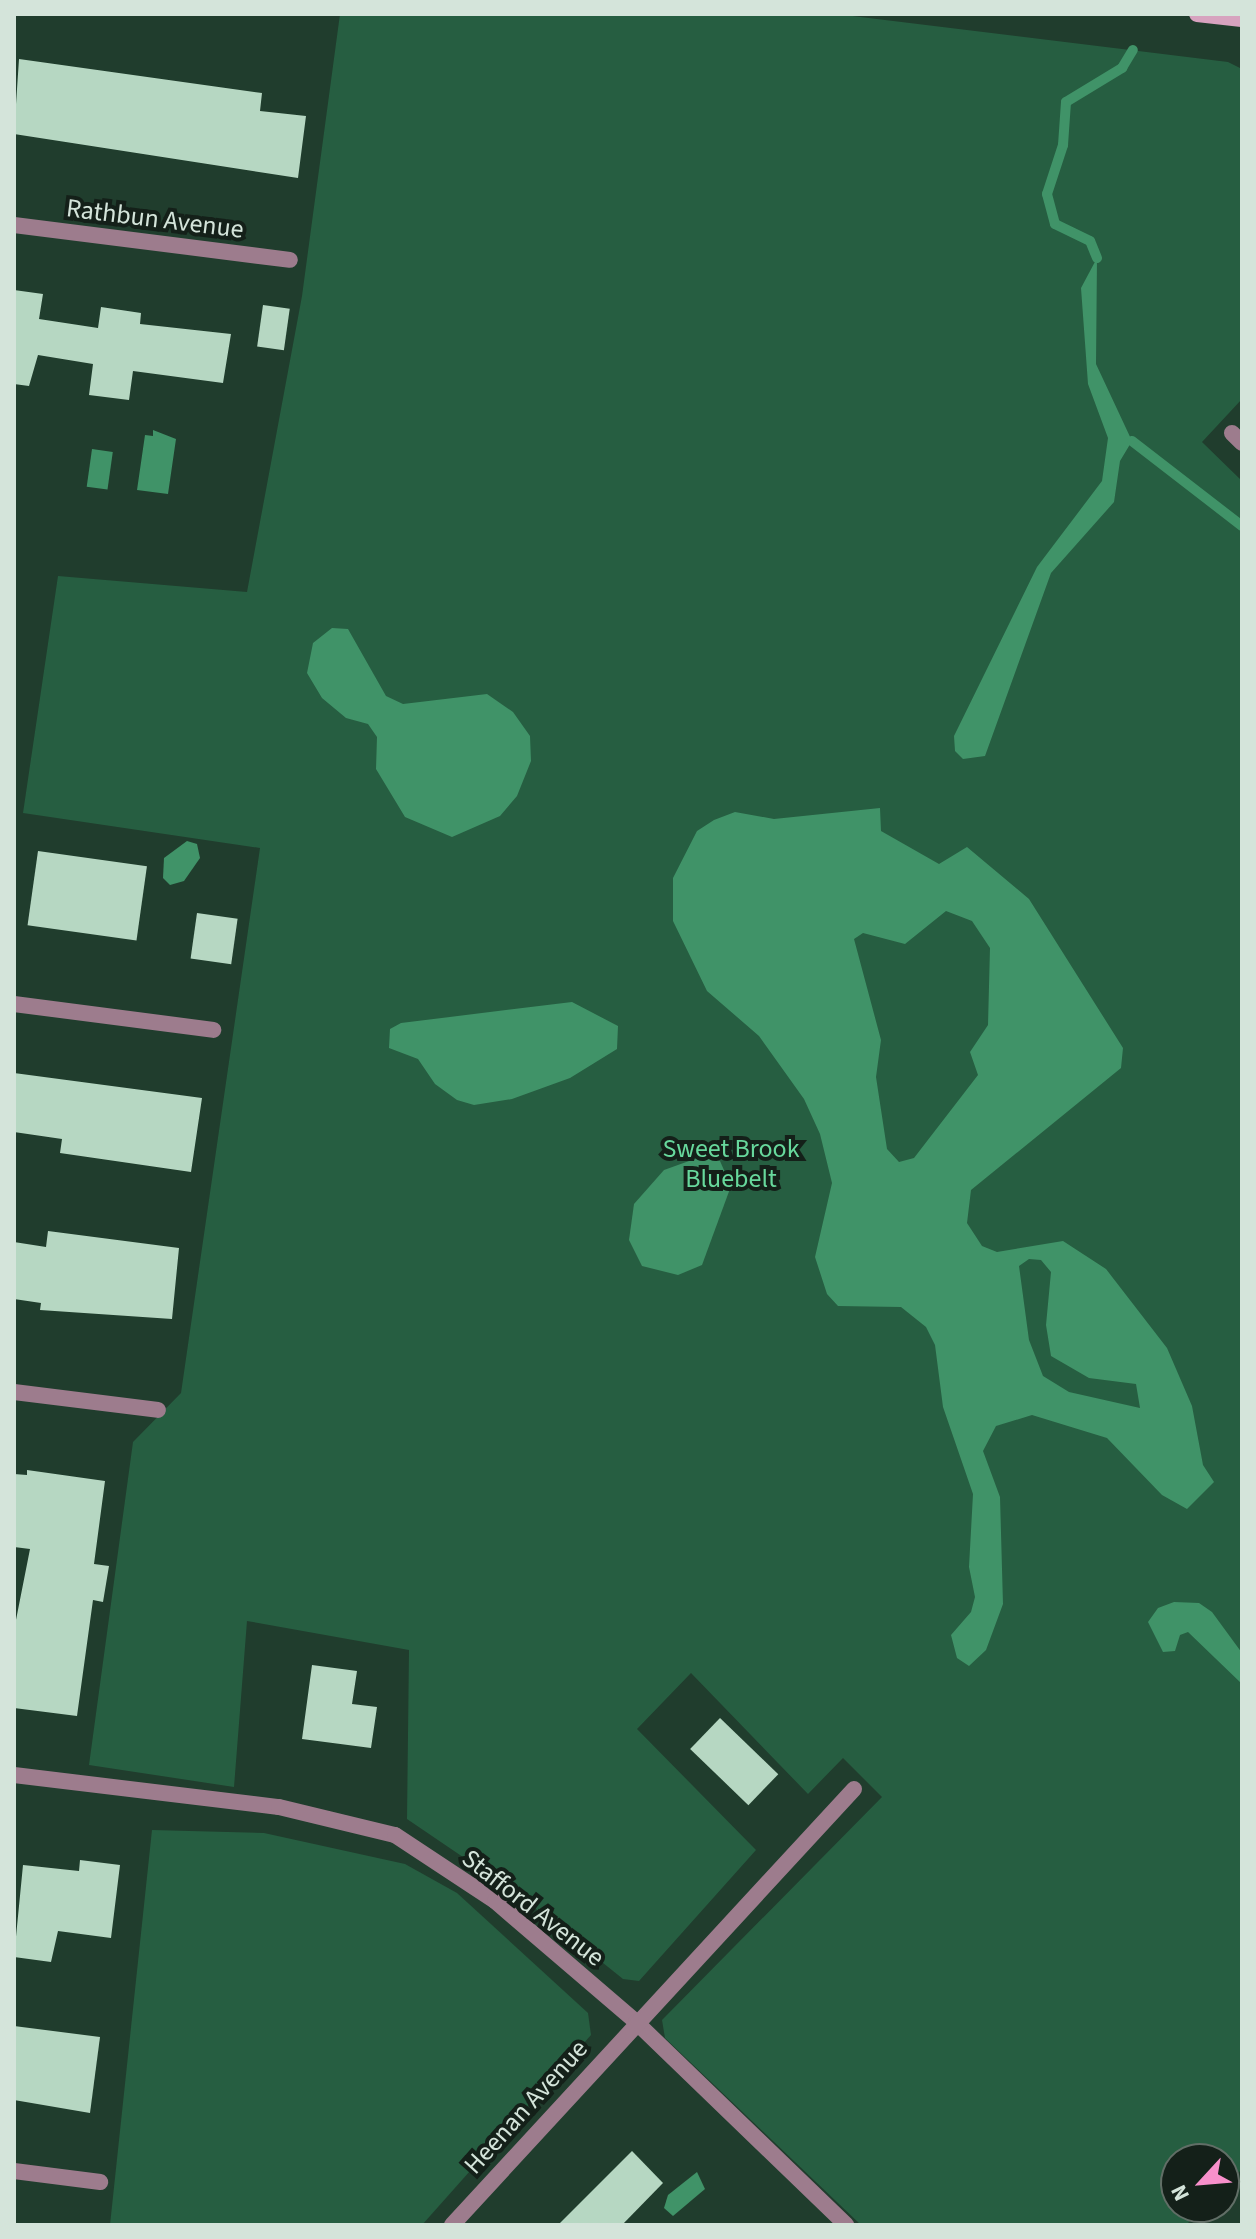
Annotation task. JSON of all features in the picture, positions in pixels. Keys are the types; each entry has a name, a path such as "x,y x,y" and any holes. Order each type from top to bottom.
{"main road":[{"path":"1197,14 1242,19"}],"street":[{"name":"Rathbun Avenue","path":"14,225 290,260"},
{"path":"14,1004 213,1030"},
{"path":"14,1392 158,1410"},
{"name":"Stafford Avenue","path":"14,1775 279,1807 395,1835 495,1901 636,2022 846,2225"},
{"name":"Heenan Avenue","path":"452,2225 854,1789"},
{"path":"14,2171 100,2182"}],"green space":[{"name":"Sweet Brook Bluebelt","path":"340,14 836,14 1228,62 1242,69 1242,399 1202,442 1242,481 1242,2169 1240,2171 1240,2143 1160,2143 1160,2223 1188,2223 1186,2225 861,2225 665,2038 662,2020 882,1797 843,1758 808,1794 691,1673 637,1729 756,1850 639,1981 623,1979 516,1893 407,1819 409,1650 247,1621 234,1787 89,1765 133,1442 181,1393 260,848 23,813 58,576 247,592 302,296"},
{"path":"152,1830 264,1833 405,1864 457,1893 588,2013 591,2035 422,2225 110,2225"}],"shaded area":[{"path":"1097,258 1096,364 1132,441 1120,461 1114,502 1051,573 985,756 963,759 955,751 954,736 1037,567 1102,481 1108,438 1088,384 1081,288"},
{"path":"153,430 176,439 168,494 137,490 145,435 153,436"},
{"path":"92,449 113,452 108,490 87,487"},
{"path":"332,628 348,629 386,696 403,704 487,694 513,712 530,736 531,761 517,796 500,816 452,837 405,817 376,769 377,737 368,724 346,718 322,698 307,673 313,643"},
{"path":"880,808 881,831 939,864 967,847 1029,899 1123,1048 1121,1068 971,1190 967,1223 982,1246 997,1252 1063,1241 1106,1269 1167,1348 1192,1406 1203,1465 1214,1482 1187,1509 1162,1495 1107,1438 1032,1415 996,1426 983,1451 1000,1497 1003,1604 986,1650 969,1666 957,1658 951,1635 971,1612 975,1597 969,1567 973,1494 943,1407 935,1345 926,1327 901,1307 838,1306 827,1294 815,1257 832,1183 820,1134 804,1099 759,1036 707,991 673,921 673,878 697,831 735,812 774,819","holes":["946,911 972,921 990,948 988,1025 970,1052 978,1075 914,1158 899,1162 887,1149 876,1077 881,1040 854,939 863,933 905,944","1029,1259 1041,1260 1051,1272 1046,1325 1051,1356 1089,1378 1136,1384 1140,1408 1069,1392 1043,1376 1029,1340 1019,1266"]},
{"path":"187,841 197,844 200,858 184,881 170,885 163,878 164,858"},
{"path":"572,1002 618,1026 617,1049 570,1078 512,1099 474,1105 457,1100 435,1084 418,1059 389,1048 390,1029 401,1023"},
{"path":"703,1156 720,1161 731,1186 702,1265 678,1275 642,1266 629,1240 634,1204 664,1170"},
{"path":"1174,1602 1199,1603 1212,1612 1242,1653 1242,1684 1188,1632 1180,1635 1175,1651 1163,1652 1148,1622 1158,1608"},
{"path":"697,2172 705,2189 673,2216 664,2208 668,2195"}],"building":[{"path":"19,59 262,93 260,111 306,116 298,178 14,134"},
{"path":"14,290 43,294 39,319 98,328 101,307 141,313 140,324 231,334 223,383 133,371 129,400 89,395 93,364 38,355 29,386 14,384"},
{"path":"263,305 290,309 284,350 257,347"},
{"path":"38,851 147,866 136,941 28,925"},
{"path":"197,913 238,919 231,964 191,959"},
{"path":"14,1073 202,1098 191,1172 60,1153 62,1139 14,1132"},
{"path":"48,1231 179,1248 172,1319 40,1310 41,1303 14,1299 14,1242 46,1247"},
{"path":"27,1470 105,1481 94,1564 109,1566 103,1602 93,1600 77,1716 14,1708 14,1630 30,1549 14,1547 14,1474 27,1475"},
{"path":"312,1665 357,1671 352,1704 377,1707 371,1748 302,1739"},
{"path":"720,1718 778,1774 748,1805 690,1749"},
{"path":"80,1860 120,1865 111,1938 58,1931 51,1962 14,1957 23,1865 79,1871"},
{"path":"14,2026 100,2037 90,2113 14,2100"},
{"path":"632,2151 663,2183 622,2225 558,2225"}],"waterway":[{"path":"1097,258 1090,241 1055,224 1047,194 1063,145 1066,102 1122,68 1133,50"},
{"path":"1132,441 1242,526"}]}
